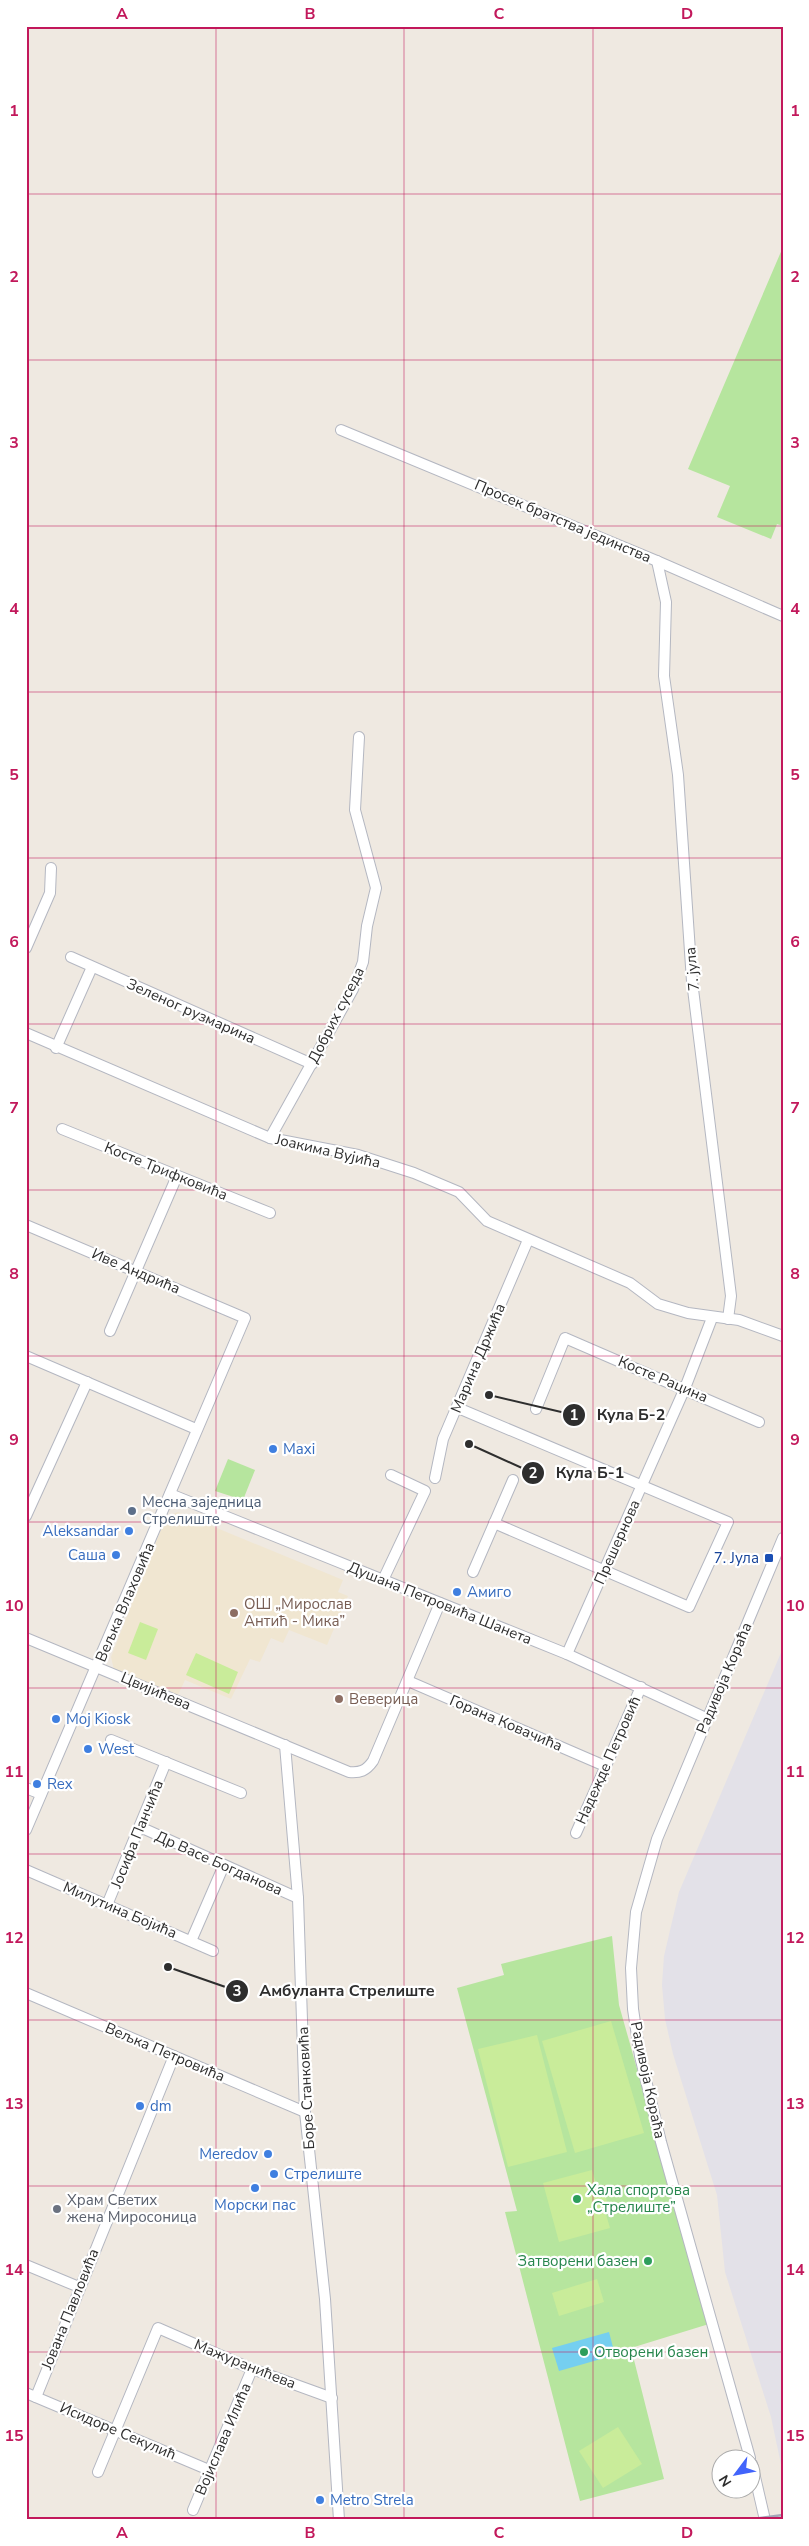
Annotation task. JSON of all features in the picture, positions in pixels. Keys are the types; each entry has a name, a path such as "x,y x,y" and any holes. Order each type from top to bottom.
{"street":[{"name":"Просек братства јединства","path":"341,430 657,561 783,616"},
{"name":"7. јула","path":"657,561 666,602 664,676 678,775 692,981 731,1296 728,1319"},
{"name":"Добрих суседа","path":"270,1138 352,989 363,962 367,926 376,888 355,810 359,737"},
{"path":"26,948 50,893 52,868"},
{"name":"Зеленог рузмарина","path":"71,957 312,1064"},
{"path":"56,1048 92,967"},
{"name":"Јоакима Вујића","path":"26,1033 56,1048 270,1138 358,1155 414,1173 459,1192 487,1221 630,1283 658,1304 712,1318 728,1319"},
{"name":"Косте Трифковића","path":"62,1129 270,1213"},
{"path":"110,1331 177,1176"},
{"name":"Иве Андрића","path":"26,1225 136,1270 245,1318"},
{"name":"Марина Држића","path":"435,1478 443,1439 458,1408 528,1240"},
{"name":"Вељка Влаховића","path":"26,1830 245,1318"},
{"name":"Прешернова","path":"567,1654 685,1388 712,1318"},
{"path":"728,1319 739,1320 783,1336"},
{"name":"Косте Рацина","path":"536,1409 565,1338 685,1388 759,1422"},
{"path":"26,1356 196,1429"},
{"path":"26,1516 87,1382"},
{"path":"458,1408 728,1522 689,1607 494,1523"},
{"path":"383,1580 425,1491 391,1474"},
{"path":"473,1572 512,1480"},
{"path":"26,1486 37,1491"},
{"name":"Душана Петровића Шанета","path":"170,1494 567,1654 708,1719"},
{"name":"Радивоја Кораћа","path":"747,2448 705,2291 662,2148 640,2056 633,2009 632,1956 640,1898 657,1839 783,1538"},
{"name":"Цвијићева","path":"26,1638 349,1772 363,1772 373,1761 440,1603"},
{"name":"Горана Ковачића","path":"408,1681 605,1766"},
{"name":"Надежде Петровић","path":"576,1833 641,1687"},
{"path":"112,1740 241,1793"},
{"name":"Боре Станковића","path":"285,1745 298,1898 305,2112 325,2299 340,2520"},
{"name":"Јосифа Панчића","path":"107,1905 166,1762"},
{"path":"26,1788 41,1794"},
{"name":"Др Васе Богданова","path":"140,1827 298,1898"},
{"path":"191,1941 224,1865"},
{"name":"Милутина Бојића","path":"26,1870 213,1952"},
{"name":"Вељка Петровића","path":"26,1993 305,2112"},
{"name":"Јована Павловића","path":"31,2395 79,2287 174,2056"},
{"path":"26,2265 79,2287"},
{"name":"Мажуранићева","path":"116,2429 158,2328 252,2369 332,2398"},
{"name":"Војислава Илића","path":"193,2510 252,2369"},
{"name":"Исидоре Секулић","path":"31,2395 210,2470"},
{"path":"98,2472 116,2429"},
{"path":"760,2498 765,2520"}],"shaded area":[{"name":"ОШ „Мирослав Антић - Мика”","path":"178,1512 343,1580 338,1592 348,1596 327,1645 289,1630 283,1643 271,1638 260,1662 250,1659 231,1699 185,1680 178,1695 114,1670 111,1657 166,1517"},
{"path":"783,1648 783,2474 771,2417 725,2272 717,2195 673,2054 665,2019 662,1985 664,1956 679,1892"}],"green space":[{"path":"783,247 783,526 777,524 771,539 717,517 730,486 688,469"},
{"path":"228,1459 255,1470 243,1500 215,1491"},
{"path":"140,1622 158,1629 146,1660 128,1653"},
{"path":"196,1653 238,1672 229,1694 186,1675"},
{"path":"612,1936 619,2005 709,2324 631,2348 664,2479 580,2501 505,2212 517,2211 457,1988 504,1975 501,1964"},
{"path":"611,2021 644,2133 575,2153 542,2041"},
{"path":"537,2035 567,2152 508,2167 478,2049"},
{"name":"Хала спортова „Стрелиште”","path":"592,2170 597,2187 603,2186 609,2210 605,2211 610,2228 559,2242 543,2183"},
{"path":"597,2279 604,2302 559,2316 552,2293"},
{"path":"618,2427 642,2464 603,2488 579,2451"}],"water":[{"name":"Отворени базен","path":"609,2332 615,2355 559,2371 552,2348"}],"railway":[{"path":"745,2520 783,2515"}],"place":[{"name":"Кула Б-2","path":"489,1395"},
{"name":"Кула Б-1","path":"469,1444"},
{"name":"Maxi","path":"273,1449"},
{"name":"Месна заједница Стрелиште","path":"132,1511"},
{"name":"Aleksandar","path":"129,1531"},
{"name":"Саша","path":"116,1555"},
{"name":"7. Јула","path":"769,1558"},
{"name":"Амиго","path":"457,1592"},
{"name":"ОШ „Мирослав Антић - Мика”","path":"234,1613"},
{"name":"Веверица","path":"339,1699"},
{"name":"Moj Kiosk","path":"56,1719"},
{"name":"West","path":"88,1749"},
{"name":"Rex","path":"37,1784"},
{"name":"Амбуланта Стрелиште","path":"168,1967"},
{"name":"dm","path":"140,2106"},
{"name":"Meredov","path":"268,2154"},
{"name":"Стрелиште","path":"274,2174"},
{"name":"Морски пас","path":"255,2188"},
{"name":"Хала спортова „Стрелиште”","path":"577,2199"},
{"name":"Храм Светих жена Миросоница","path":"57,2209"},
{"name":"Затворени базен","path":"648,2261"},
{"name":"Отворени базен","path":"584,2352"},
{"name":"Metro Strela","path":"320,2500"}]}
